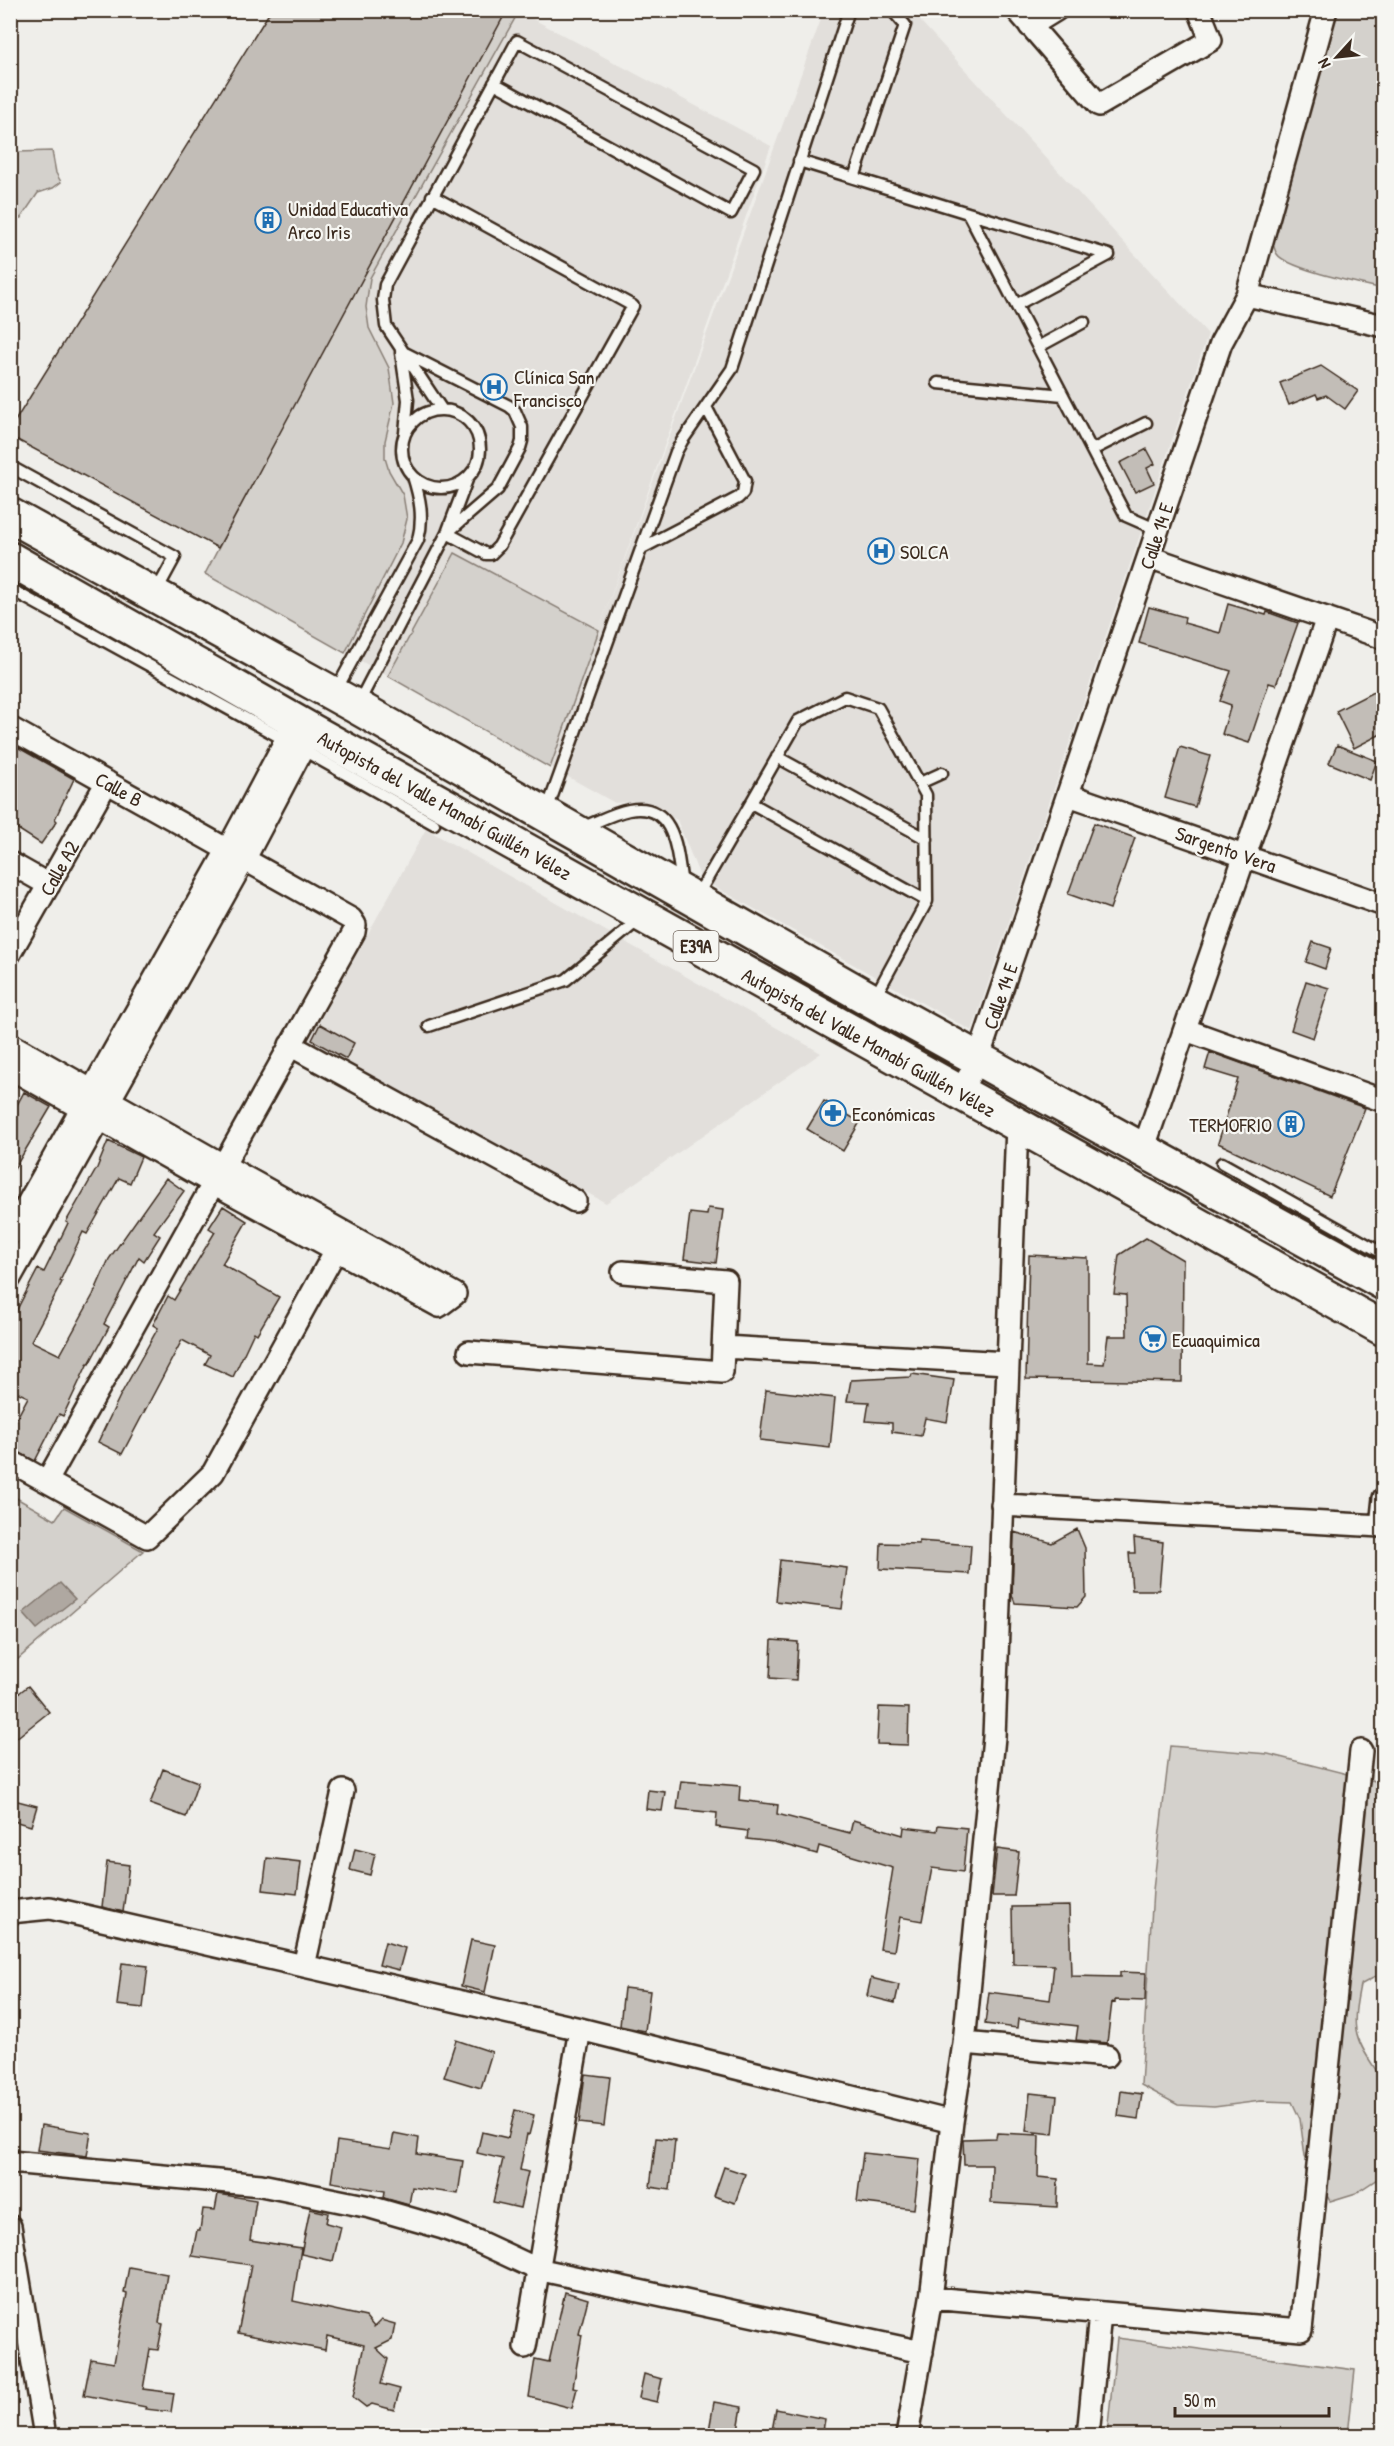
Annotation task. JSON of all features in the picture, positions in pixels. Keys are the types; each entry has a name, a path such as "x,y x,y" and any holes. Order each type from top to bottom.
{"main road":[{"name":"Autopista del Valle Manabí Guillén Vélez","path":"10,514 345,700 978,1059 1143,1150 1382,1271"},
{"name":"Autopista del Valle Manabí Guillén Vélez","path":"10,560 53,598 396,790 431,814 533,854 1383,1329"},
{"path":"533,854 546,814"}],"street":[{"path":"1056,10 1024,18 1100,105 1211,40 1199,10"},
{"name":"Calle 14 E","path":"960,1093 978,1059 1221,343 1246,295 1326,10"},
{"path":"1246,295 1383,326"},
{"path":"1149,557 1383,638"},
{"path":"1143,1150 1327,618"},
{"name":"Calle B","path":"10,728 351,919 355,925 354,933 290,1045"},
{"path":"10,1278 95,1104 299,736"},
{"name":"Calle A2","path":"10,953 107,782"},
{"name":"Sargento Vera","path":"1069,795 1383,905"},
{"path":"10,863 49,885"},
{"path":"1186,1030 1383,1101"},
{"path":"10,1044 95,1104 340,1242 213,1473 147,1537 10,1461"},
{"path":"47,1481 290,1045 575,1201"},
{"path":"10,1068 95,1104"},
{"path":"10,1235 95,1104"},
{"path":"907,2436 931,2298 964,2043 994,1737 1017,1125"},
{"path":"469,1352 722,1372 726,1281 623,1272"},
{"path":"724,1347 1007,1363"},
{"path":"1002,1505 1381,1527 1383,1498"},
{"path":"931,2298 1301,2330 1361,1751"},
{"path":"304,1966 344,1791"},
{"path":"10,1912 50,1908 580,2029 952,2122"},
{"path":"525,2347 580,2029"},
{"path":"964,2043 1107,2056"},
{"path":"10,2162 261,2185 359,2204 443,2228 537,2269 922,2352"},
{"path":"10,2226 45,2436"},
{"path":"1088,2436 1100,2314"}],"lane":[{"path":"546,814 676,452 732,369 849,10"},
{"path":"854,178 905,25 892,10"},
{"path":"442,410 386,326 383,313 385,285 517,40 754,169 731,213 494,84"},
{"path":"799,161 1109,255 1016,304"},
{"path":"432,196 633,306 496,551 486,554 447,533"},
{"path":"969,213 1126,516 1158,530"},
{"path":"1038,347 1084,322"},
{"path":"345,700 418,540 422,521 422,510 413,476 402,452 408,400 400,350"},
{"path":"400,350 509,406 522,427 520,448 498,489 447,533"},
{"path":"938,383 1063,395"},
{"path":"642,548 738,498 743,493 745,481 706,407"},
{"path":"404,440 409,428 417,418 429,412 442,410 455,412 466,419 475,429 479,441 480,454 476,467 458,484 446,488 434,487 413,476"},
{"path":"1092,450 1146,423"},
{"path":"10,471 13,468 175,557 154,594"},
{"path":"345,700 447,533 468,477"},
{"path":"10,589 53,598"},
{"path":"689,895 751,803 798,721 845,697 878,708 926,795 927,901 873,1001"},
{"path":"777,757 927,839"},
{"path":"920,783 942,773"},
{"path":"751,803 927,901"},
{"path":"575,831 628,810 640,809 654,812 664,819 672,830 689,895"},
{"path":"429,1026 566,980 643,916"},
{"path":"1222,1163 1382,1271"}],"shaded area":[{"path":"500,11 519,11 370,278 366,307 369,328 389,368 394,403 385,441 385,458 389,471 403,495 407,519 401,543 345,653 205,574"},
{"name":"SOLCA","path":"518,11 771,146 596,638 824,11 911,11 1208,334 972,1031 701,879 677,820 642,801 615,803 205,574"},
{"path":"1331,11 1383,11 1383,289 1295,265 1277,254 1274,245 1275,217"},
{"path":"11,147 17,152 52,151 56,173 61,182 53,188 38,193 21,218 11,218"},
{"path":"455,553 599,630 550,768 388,676"},
{"path":"426,829 821,1053 606,1203 308,1042"},
{"path":"11,1495 55,1520 64,1507 143,1551 11,1665"},
{"path":"60,1583 75,1599 37,1629 23,1613"},
{"path":"1170,1746 1268,1754 1383,1783 1383,1952 1377,1976 1360,1985 1355,2021 1362,2048 1376,2070 1383,2071 1383,2175 1356,2193 1330,2201 1305,2156 1300,2119 1292,2102 1261,2101 1214,2107 1178,2105 1141,2085 1153,1890"},
{"path":"1117,2338 1355,2370 1348,2435 1107,2435"}],"building":[{"name":"Unidad Educativa Arco Iris","path":"271,10 507,10 218,548 10,436 10,429"},
{"path":"1321,366 1358,391 1345,409 1326,395 1318,398 1316,394 1289,405 1280,383"},
{"path":"1147,449 1155,464 1147,468 1154,483 1135,492 1120,463"},
{"path":"1228,604 1266,615 1267,612 1298,623 1276,685 1269,683 1249,743 1222,734 1231,705 1220,701 1231,671 1139,643 1149,607 1185,617 1184,623 1220,633"},
{"path":"1383,687 1383,733 1354,748 1336,711"},
{"path":"10,743 74,779 55,819 57,821 41,844 10,824"},
{"path":"1337,745 1377,761 1370,780 1329,763"},
{"path":"1180,747 1210,756 1195,807 1165,798"},
{"path":"1094,823 1135,838 1110,909 1068,894"},
{"path":"1313,942 1331,948 1325,969 1306,962"},
{"path":"1306,981 1329,988 1313,1038 1291,1030"},
{"path":"320,1024 354,1043 346,1059 312,1040"},
{"name":"TERMOFRIO","path":"1210,1052 1365,1108 1330,1196 1218,1143 1238,1079 1205,1069"},
{"path":"24,1092 51,1107 10,1176 10,1118"},
{"path":"824,1101 860,1122 843,1151 807,1129"},
{"path":"108,1141 141,1157 130,1183 119,1178 87,1234 83,1232 60,1281 62,1282 31,1341 60,1355 93,1295 109,1259 166,1178 184,1191 154,1232 160,1236 144,1261 139,1257 104,1324 109,1327 88,1363 63,1416 59,1414 35,1461 10,1448 10,1431 28,1397 10,1389 10,1323 38,1269 44,1272 68,1223 66,1222 97,1168"},
{"path":"223,1206 247,1221 222,1264 279,1297 257,1334 254,1332 233,1377 205,1364 210,1355 182,1340 122,1454 98,1442 120,1396 158,1328 153,1325 168,1296 174,1300 215,1232 209,1228"},
{"path":"708,1208 723,1210 716,1263 684,1259 690,1213 707,1215"},
{"path":"1146,1238 1183,1260 1182,1382 1026,1379 1029,1255 1088,1258 1088,1363 1104,1364 1108,1336 1127,1336 1126,1295 1114,1294 1119,1255"},
{"path":"912,1374 954,1380 947,1422 925,1418 921,1436 892,1432 892,1423 866,1421 869,1402 847,1401 851,1380 911,1377"},
{"path":"766,1390 835,1398 830,1448 760,1440"},
{"path":"1077,1529 1085,1548 1086,1597 1077,1607 1015,1603 1012,1595 1014,1532 1052,1543"},
{"path":"1134,1538 1163,1542 1159,1590 1132,1590 1129,1553 1135,1553"},
{"path":"919,1541 971,1545 969,1574 880,1569 881,1543 919,1544"},
{"path":"780,1560 847,1568 842,1609 776,1601"},
{"path":"772,1640 798,1642 796,1680 770,1678"},
{"path":"28,1686 49,1712 10,1743 10,1700"},
{"path":"879,1707 909,1708 908,1745 877,1744"},
{"path":"163,1769 198,1782 186,1817 150,1804"},
{"path":"681,1781 740,1786 739,1800 778,1805 777,1814 850,1833 853,1820 903,1835 904,1827 937,1831 938,1825 967,1828 963,1872 932,1868 922,1921 900,1917 894,1951 880,1949 893,1868 819,1846 817,1854 774,1842 747,1839 748,1831 716,1827 717,1813 677,1809"},
{"path":"648,1790 665,1792 662,1811 646,1809"},
{"path":"10,1799 37,1806 31,1826 10,1820"},
{"path":"355,1849 375,1854 370,1875 350,1870"},
{"path":"997,1849 1019,1852 1014,1896 992,1896"},
{"path":"267,1858 301,1862 297,1894 263,1890"},
{"path":"107,1862 129,1865 123,1912 102,1907"},
{"path":"1069,1906 1071,1976 1120,1977 1120,1972 1146,1973 1145,2001 1115,2000 1115,2003 1112,2002 1107,2043 1076,2040 1078,2026 1018,2019 1017,2028 985,2024 989,1992 1050,2000 1054,1965 1013,1964 1012,1907"},
{"path":"471,1940 495,1945 485,1992 461,1986"},
{"path":"385,1942 405,1948 399,1970 379,1965"},
{"path":"122,1963 148,1966 143,2008 117,2005"},
{"path":"871,1978 899,1985 895,2003 867,1996"},
{"path":"624,1988 650,1991 645,2031 620,2026"},
{"path":"456,2040 492,2052 481,2088 444,2077"},
{"path":"585,2074 610,2077 604,2126 579,2123"},
{"path":"1121,2091 1142,2094 1138,2119 1118,2116"},
{"path":"1030,2093 1057,2096 1053,2134 1026,2131"},
{"path":"515,2110 534,2115 529,2135 527,2134 520,2170 528,2172 520,2208 493,2202 503,2159 477,2153 482,2132 508,2138"},
{"path":"41,2125 91,2133 87,2156 37,2150"},
{"path":"394,2133 419,2138 417,2154 463,2161 458,2194 412,2187 409,2205 384,2198 385,2191 331,2182 337,2141 391,2149"},
{"path":"997,2133 1039,2135 1038,2177 1058,2179 1057,2207 991,2203 992,2165 964,2165 963,2139 996,2138"},
{"path":"656,2138 675,2140 670,2190 650,2187"},
{"path":"863,2153 920,2159 914,2209 857,2202"},
{"path":"724,2167 745,2174 735,2203 714,2196"},
{"path":"218,2194 256,2200 250,2240 301,2248 293,2301 366,2317 374,2327 381,2320 395,2324 392,2340 376,2348 388,2359 381,2384 400,2389 394,2410 372,2404 366,2407 353,2397 364,2345 327,2336 325,2350 238,2333 251,2265 192,2256 197,2230 200,2230 203,2209 215,2210"},
{"path":"310,2209 328,2213 326,2223 341,2227 333,2261 301,2254"},
{"path":"129,2267 167,2274 159,2323 163,2324 158,2350 150,2349 143,2389 174,2393 171,2412 145,2409 146,2407 84,2395 91,2359 114,2363 127,2294 124,2293"},
{"path":"565,2292 588,2299 579,2334 582,2335 573,2387 577,2388 572,2408 529,2397 535,2359 549,2362"},
{"path":"644,2374 662,2379 657,2402 639,2398"},
{"path":"714,2402 742,2407 737,2436 708,2436"},
{"path":"776,2409 825,2419 822,2436 771,2436"}],"place":[{"name":"Unidad Educativa Arco Iris","path":"268,220"},
{"name":"Clínica San Francisco","path":"494,387"},
{"name":"SOLCA","path":"881,551"},
{"name":"Económicas","path":"833,1113"},
{"name":"TERMOFRIO","path":"1291,1124"},
{"name":"Ecuaquimica","path":"1153,1339"}]}
